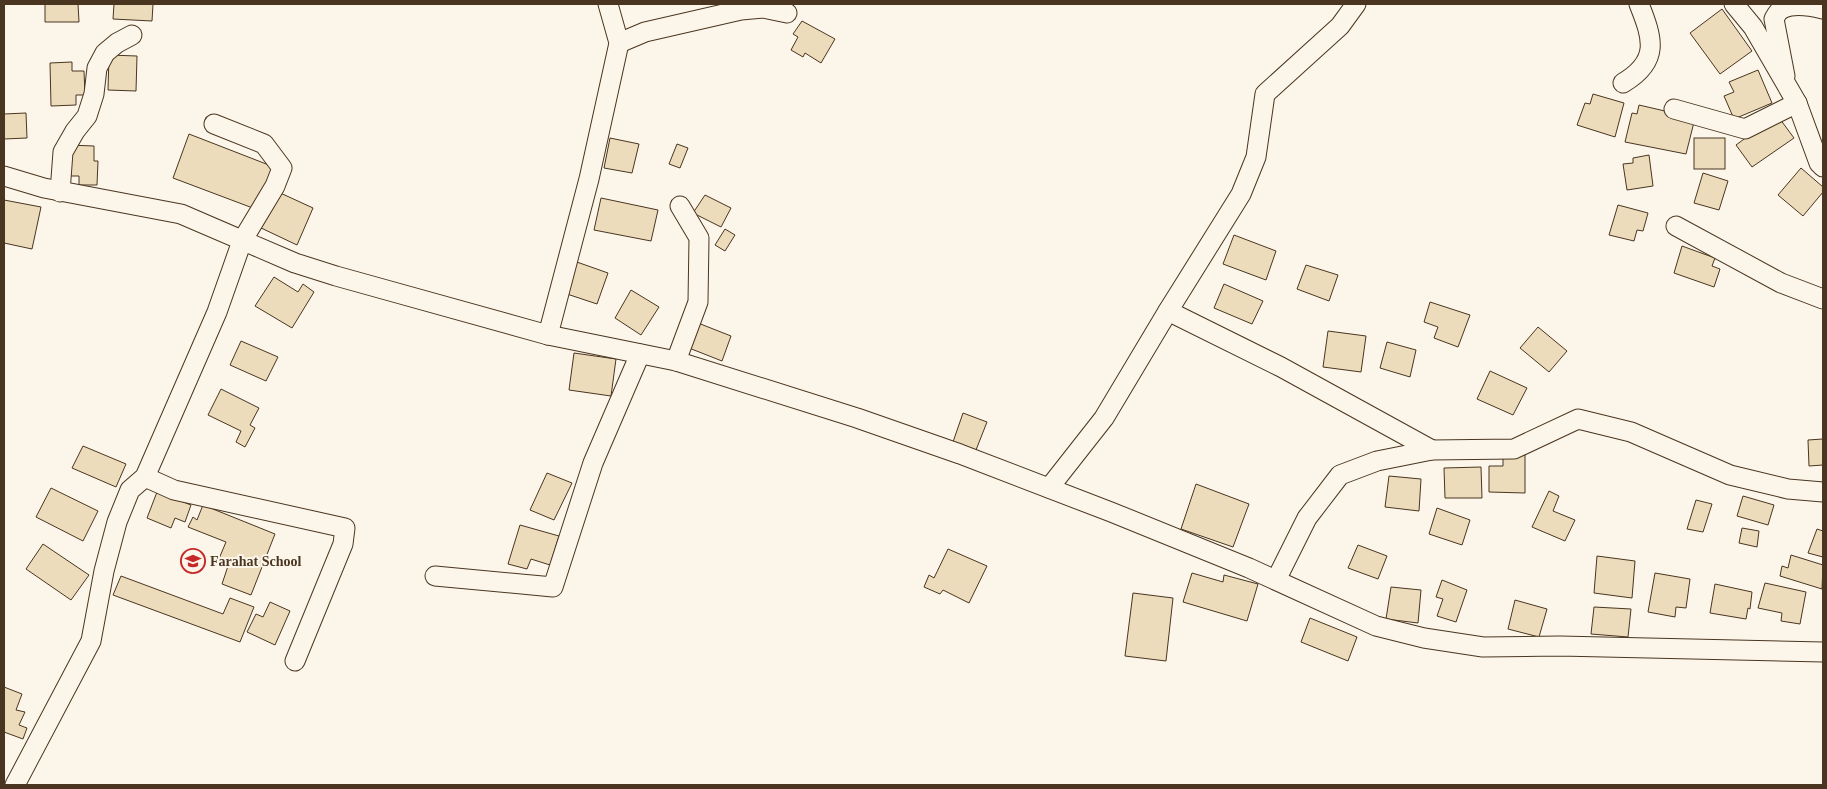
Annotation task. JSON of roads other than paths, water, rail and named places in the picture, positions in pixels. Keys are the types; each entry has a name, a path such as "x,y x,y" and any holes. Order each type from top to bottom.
{"street":[{"path":"548,334 589,179 618,43 608,4"},
{"path":"1049,488 1104,418 1241,194 1256,157 1265,94 1340,26 1356,4"},
{"path":"1623,83 1638,74 1648,60 1651,45 1649,30 1639,4"},
{"path":"1734,4 1753,27 1797,103 1819,163 1823,167"},
{"path":"1787,87 1774,19 1780,10 1792,6 1810,6 1823,9"},
{"path":"618,43 645,32 741,10 763,8 787,13"},
{"path":"60,192 63,152 75,131 87,116 94,94 96,68 117,43 132,35"},
{"path":"1674,109 1745,129 1797,103"},
{"path":"16,785 91,641 104,571 117,522 130,490 145,477 217,312 242,241 275,186 282,168 264,144 214,124"},
{"path":"4,176 60,192 181,214 295,263 336,276 548,334 676,361 856,418 960,454 1049,488 1249,568 1376,626 1424,638 1483,647 1560,646 1823,652"},
{"path":"676,361 698,302 699,238 680,206"},
{"path":"1676,226 1781,284 1823,299"},
{"path":"1168,311 1281,367 1432,450"},
{"path":"435,576 553,587 593,463 640,354"},
{"path":"1276,580 1307,518 1340,475 1377,461 1432,450 1514,449 1578,419 1631,432 1730,474 1788,489 1823,492"},
{"path":"145,477 174,490 345,528 343,544 295,661"}],"place":[{"name":"Farahat School","path":"193,561"}]}
